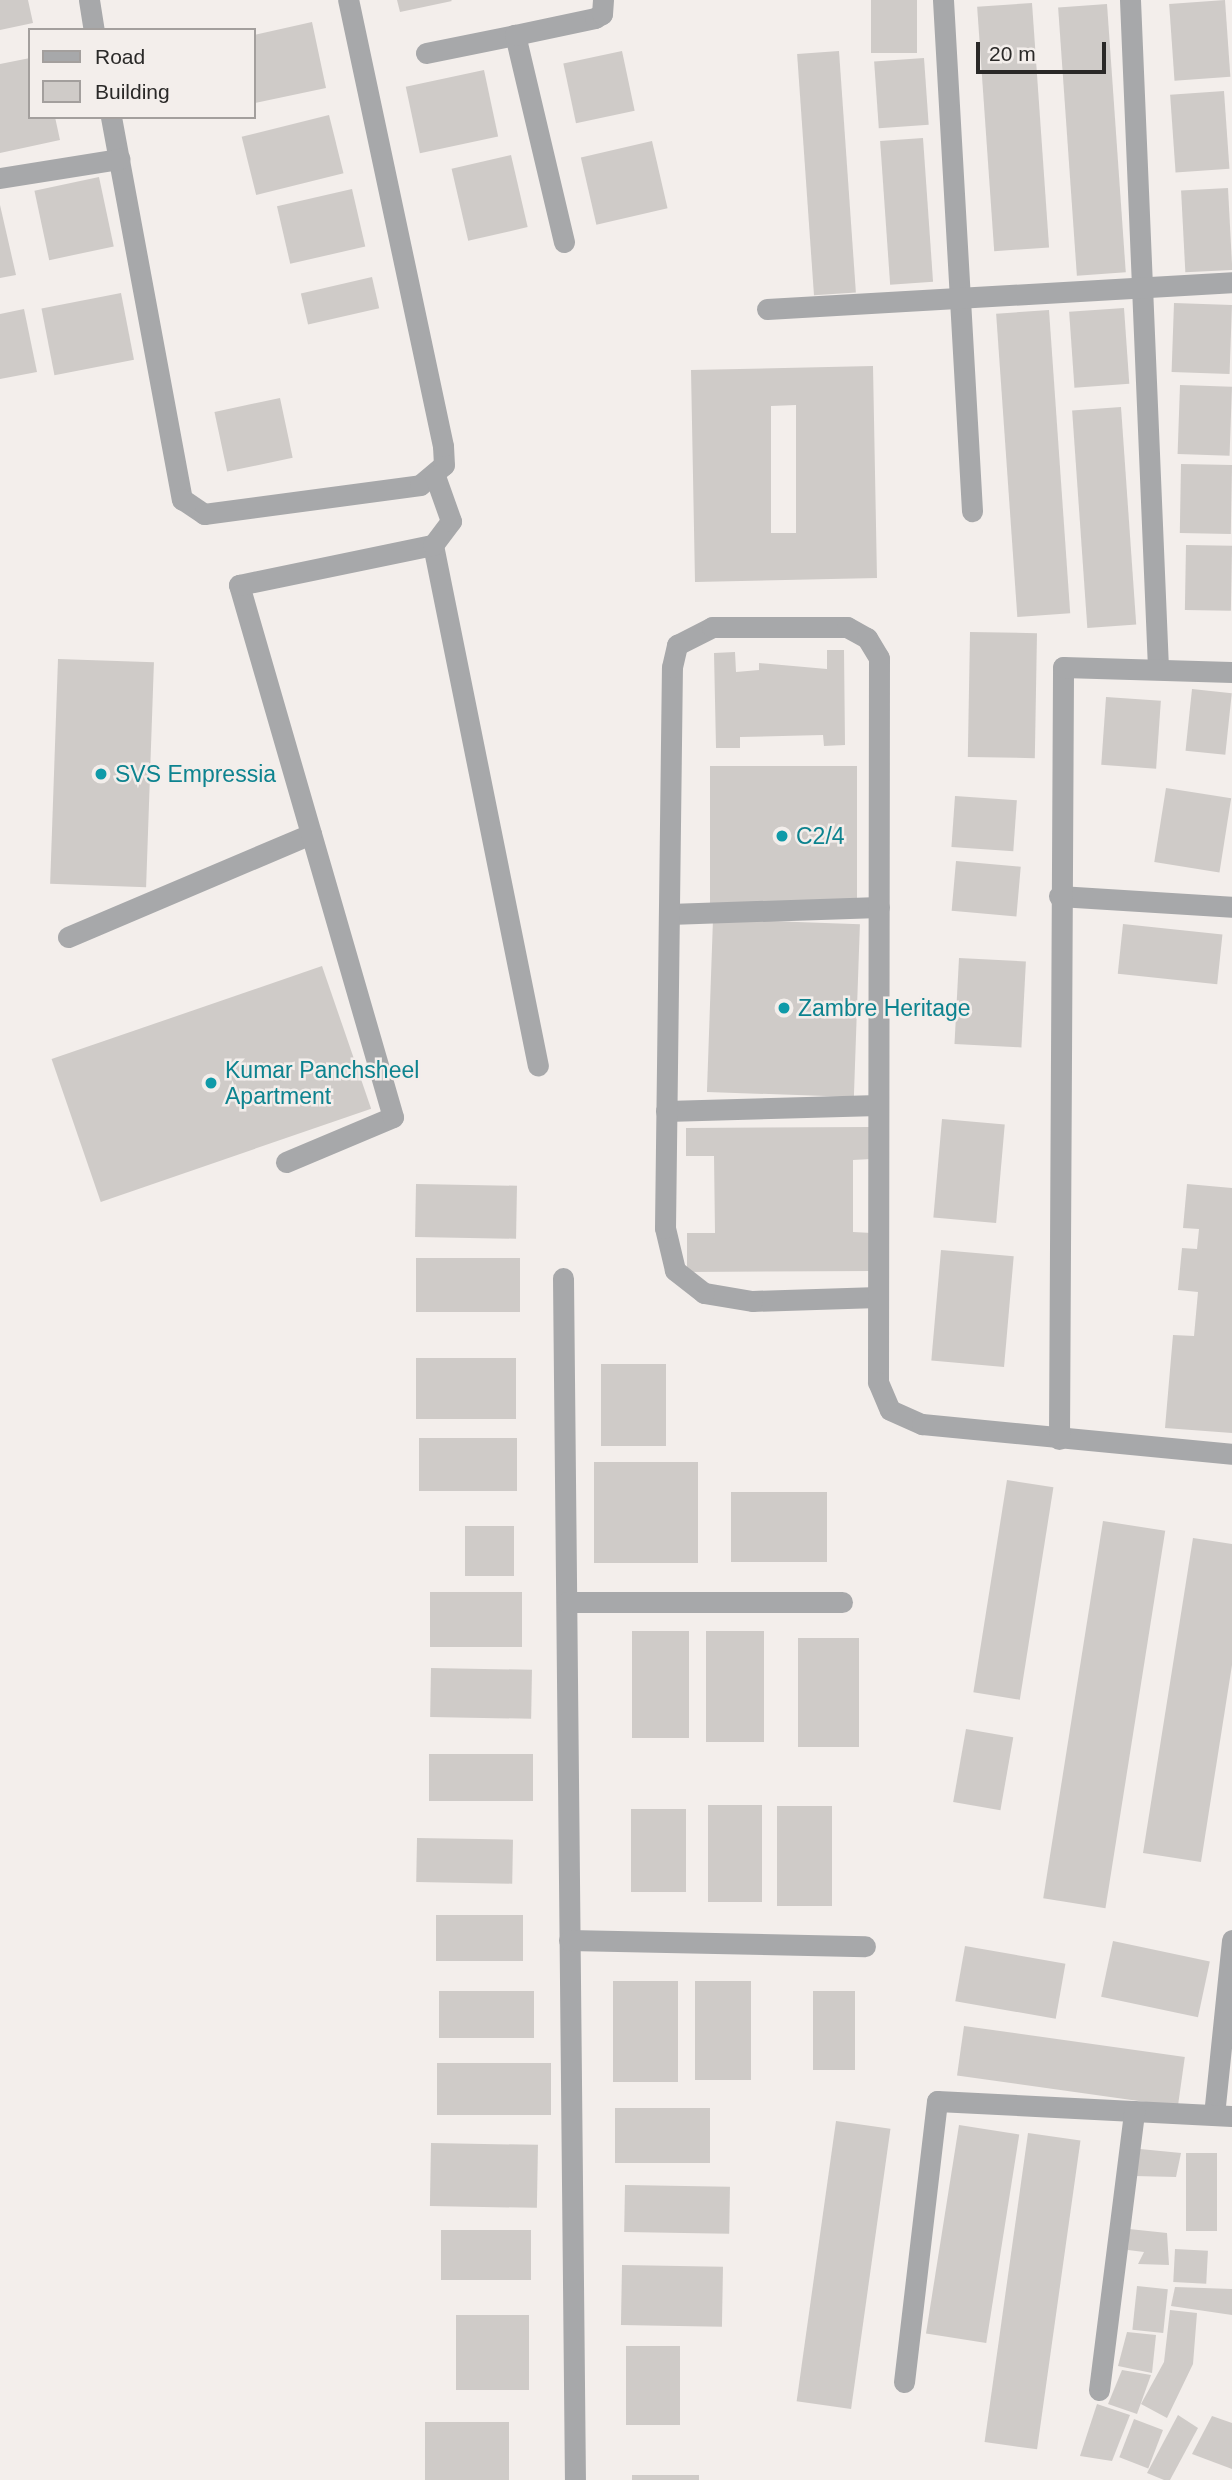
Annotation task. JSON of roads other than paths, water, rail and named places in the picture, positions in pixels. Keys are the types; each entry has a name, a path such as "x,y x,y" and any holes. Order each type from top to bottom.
{"street":[{"path":"89,0 94,28"},
{"path":"111,119 182,499 204,514 420,485 435,476 443,465 443,446 348,0"},
{"path":"425,53 595,18 602,14 603,0"},
{"path":"943,0 972,511"},
{"path":"1130,0 1158,667"},
{"path":"515,35 564,242"},
{"path":"0,178 118,159"},
{"path":"767,309 1232,282"},
{"path":"286,1162 393,1117 239,585 433,545 451,521 435,476"},
{"path":"433,545 538,1066"},
{"path":"878,1297 752,1301 704,1293 675,1270 665,1228 672,667 677,645 712,627 847,627 867,638 879,658 878,1382 890,1410 922,1424 1232,1454"},
{"path":"1059,1439 1059,897 1063,667 1158,667 1232,672"},
{"path":"68,937 311,834"},
{"path":"1059,897 1232,907"},
{"path":"669,914 878,907"},
{"path":"666,1111 878,1105"},
{"path":"563,1278 575,2480"},
{"path":"566,1602 842,1602"},
{"path":"569,1940 865,1946"},
{"path":"904,2382 937,2101 1223,2115 1232,1940"},
{"path":"1100,2390 1134,2111"}],"place":[{"name":"SVS Empressia","path":"101,774"},
{"name":"C2/4","path":"782,836"},
{"name":"Zambre Heritage","path":"784,1008"},
{"name":"Kumar Panchsheel Apartment","path":"211,1083"}]}
